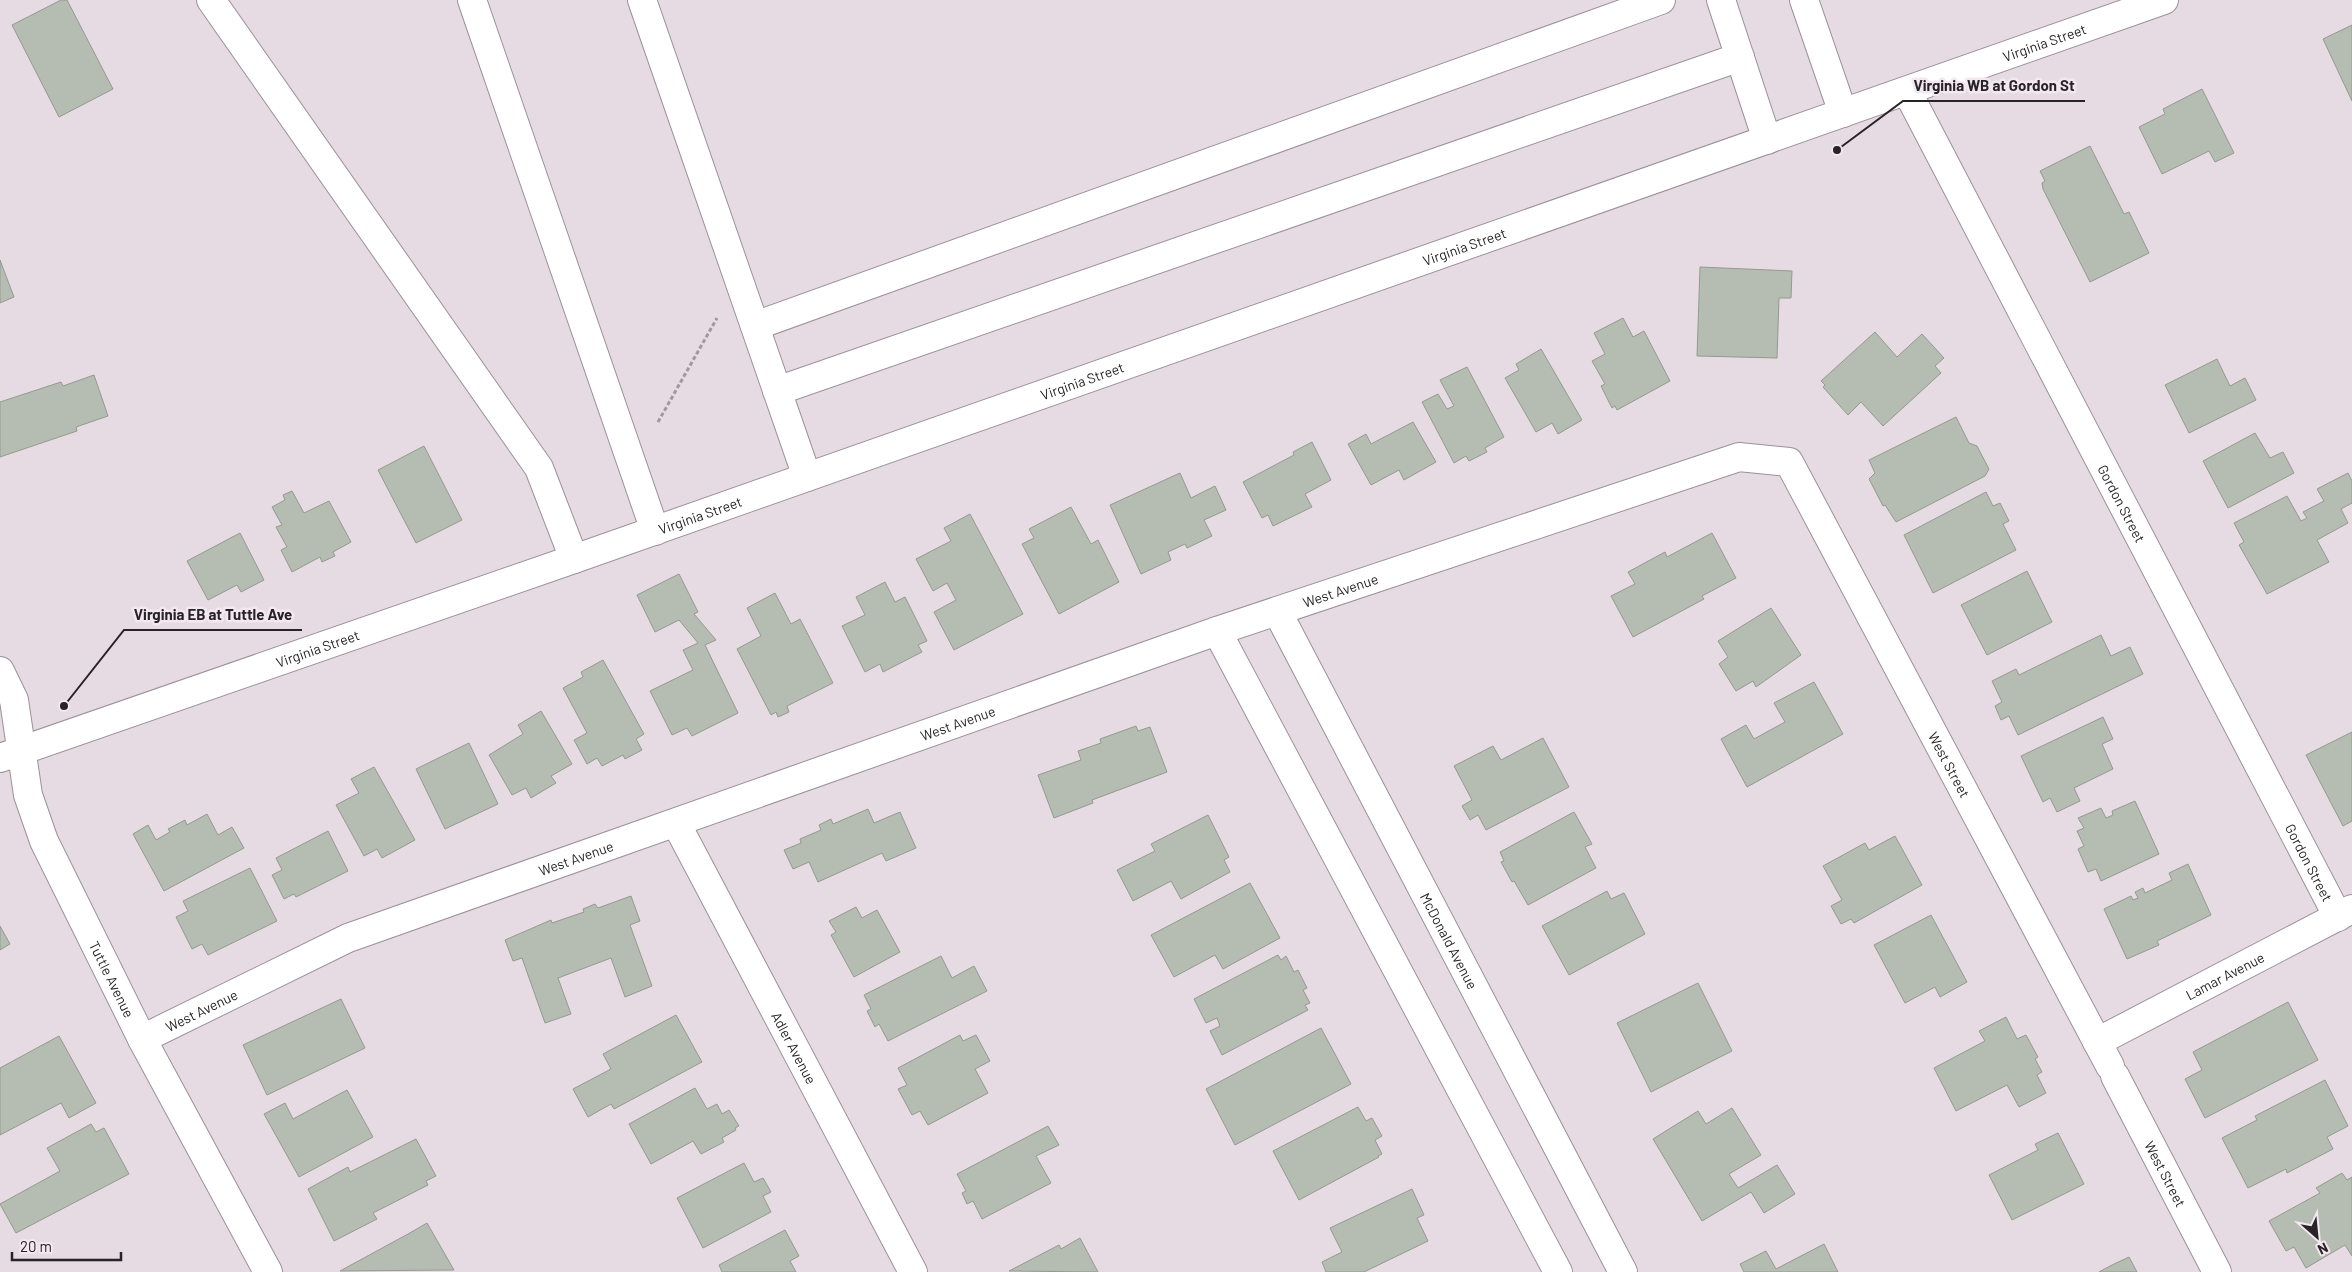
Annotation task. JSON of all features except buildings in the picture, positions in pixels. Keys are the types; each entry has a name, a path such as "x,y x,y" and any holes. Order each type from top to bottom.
{"street":[{"path":"211,0 539,468 574,559"},
{"path":"472,0 655,531"},
{"path":"642,0 807,477"},
{"path":"755,326 1661,0"},
{"path":"1721,0 1767,140"},
{"path":"1804,0 1843,113"},
{"name":"Virginia Street","path":"11,754 655,531 2164,0"},
{"path":"777,391 1740,57"},
{"name":"Gordon Street","path":"1907,91 2345,913"},
{"name":"West Avenue","path":"142,1039 348,938 1217,631 1739,457 1789,462"},
{"name":"West Street","path":"1789,462 2217,1272"},
{"name":"McDonald Avenue","path":"1277,611 1624,1272"},
{"path":"1217,631 1558,1272"},
{"name":"Tuttle Avenue","path":"0,671 14,700 11,754 44,841 142,1039 268,1272"},
{"name":"Adler Avenue","path":"676,823 913,1272"},
{"name":"Lamar Avenue","path":"2097,1042 2345,913"}],"path":[{"path":"658,422 718,314"}],"place":[{"name":"Virginia WB at Gordon St","path":"1837,150"},
{"name":"Virginia EB at Tuttle Ave","path":"64,706"}]}
